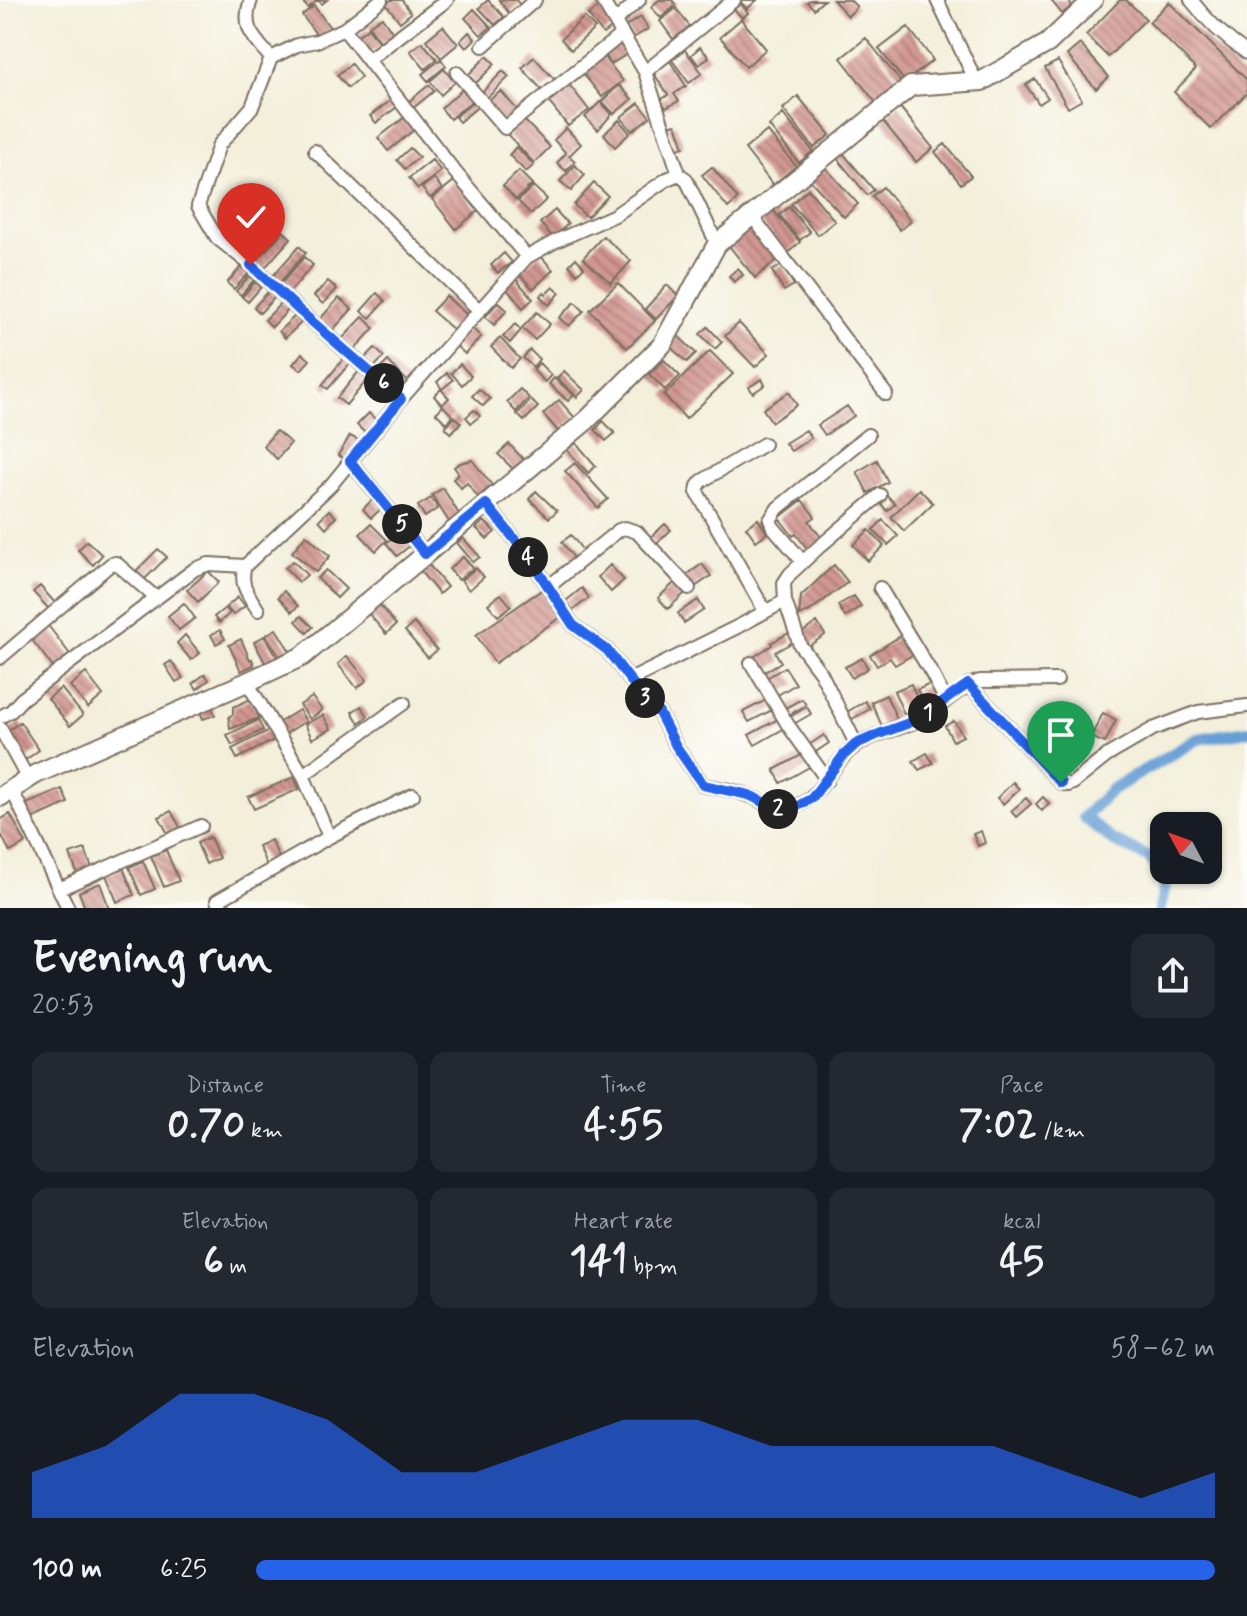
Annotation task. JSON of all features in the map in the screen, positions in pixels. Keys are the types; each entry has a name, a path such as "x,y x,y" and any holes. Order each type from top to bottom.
{"street":[{"path":"251,0 246,14 247,27 271,58"},
{"path":"381,0 344,29 317,41 297,45 271,58 252,107 219,145 198,206 217,238 401,399"},
{"path":"369,59 447,0"},
{"path":"483,46 535,0"},
{"path":"602,0 645,72 679,174 686,179 717,244"},
{"path":"615,21 639,0"},
{"path":"645,72 734,0"},
{"path":"937,0 976,81"},
{"path":"68,908 6,793 28,779 303,656 587,420 662,345 717,244 911,86 982,81 1048,43 1093,0"},
{"path":"1191,0 1205,18 1247,53"},
{"path":"344,29 455,172 527,257"},
{"path":"457,73 505,128 622,34"},
{"path":"315,151 479,310"},
{"path":"258,610 242,584 245,566 331,485 401,399 527,257 615,215 679,174"},
{"path":"752,216 886,394"},
{"path":"803,562 773,527 772,516 868,435"},
{"path":"764,444 702,481 697,492 765,611"},
{"path":"350,461 425,554"},
{"path":"856,744 821,673 800,645 785,601 784,583 803,562 880,495"},
{"path":"486,504 529,557 573,625 607,650 659,713 676,746 703,785 749,795 780,810 796,807 812,798 843,756 856,744 917,720 968,684 980,681 1057,680"},
{"path":"548,587 625,528 637,532 689,588"},
{"path":"0,658 111,564 116,563 156,598"},
{"path":"0,717 195,569 209,564 245,566"},
{"path":"880,588 946,701"},
{"path":"630,680 785,601"},
{"path":"751,663 788,725 827,780"},
{"path":"247,682 303,775 329,837"},
{"path":"968,684 1055,778 1068,785 1108,755 1153,729 1198,712 1247,706"},
{"path":"303,775 404,703"},
{"path":"0,728 28,779"},
{"path":"204,908 220,904 329,837 413,795"},
{"path":"59,889 201,826"}],"building":[{"path":"301,0 318,0 308,8"},
{"path":"391,0 402,0 411,13 400,22 386,4"},
{"path":"488,0 504,17 495,25 479,8"},
{"path":"499,0 516,0 520,5 509,13"},
{"path":"659,0 672,0 676,5 661,18 651,7"},
{"path":"739,0 757,0 747,9"},
{"path":"824,0 814,9 807,2"},
{"path":"833,0 850,0 857,7 848,16"},
{"path":"1051,0 1068,0 1072,6 1062,14"},
{"path":"1120,0 1126,0 1146,19 1108,57 1086,35"},
{"path":"1169,2 1247,80 1247,93 1211,129 1174,92 1196,69 1149,22"},
{"path":"741,4 748,13 742,18 734,9"},
{"path":"314,6 331,29 319,38 302,15"},
{"path":"599,7 614,26 603,34 588,15"},
{"path":"676,8 690,27 673,39 660,21"},
{"path":"474,9 491,27 481,35 465,18"},
{"path":"382,17 395,36 382,44 369,26"},
{"path":"584,17 595,28 571,50 561,39"},
{"path":"641,17 648,29 633,38 626,26"},
{"path":"741,19 766,49 746,67 720,37"},
{"path":"443,26 458,44 441,58 426,40"},
{"path":"908,27 933,60 905,82 879,49"},
{"path":"368,28 381,45 370,54 357,36"},
{"path":"469,32 475,39 466,48 460,41"},
{"path":"866,38 903,85 877,104 841,58"},
{"path":"422,42 437,59 425,69 410,51"},
{"path":"620,42 627,54 611,64 604,52"},
{"path":"1080,44 1109,77 1096,89 1067,55"},
{"path":"700,47 709,57 699,65 691,55"},
{"path":"685,50 702,73 689,83 672,60"},
{"path":"602,54 623,81 602,97 581,71"},
{"path":"487,56 495,64 476,83 468,75"},
{"path":"534,57 555,80 543,91 522,68"},
{"path":"441,59 446,66 428,81 422,74"},
{"path":"670,61 686,86 674,94 679,101 666,108 661,100 668,95 653,72"},
{"path":"1058,61 1082,100 1068,108 1045,68"},
{"path":"351,64 361,77 348,88 337,75"},
{"path":"444,69 455,82 441,95 430,81"},
{"path":"503,71 509,77 485,100 480,94"},
{"path":"1035,79 1048,98 1039,104 1026,85"},
{"path":"568,83 589,110 568,126 547,100"},
{"path":"429,85 434,91 412,109 407,103"},
{"path":"619,85 632,99 614,114 602,101"},
{"path":"463,89 473,100 450,119 441,108"},
{"path":"501,91 519,112 504,124 487,102"},
{"path":"798,96 830,135 814,148 783,109"},
{"path":"391,100 397,107 376,123 370,116"},
{"path":"476,100 480,105 459,122 455,117"},
{"path":"600,102 612,114 598,130 585,117"},
{"path":"639,103 650,117 632,131 621,117"},
{"path":"899,106 933,148 916,162 882,120"},
{"path":"783,114 813,151 799,163 769,126"},
{"path":"405,117 415,129 388,151 378,138"},
{"path":"524,120 550,147 534,163 508,135"},
{"path":"619,120 630,133 615,147 604,134"},
{"path":"676,124 684,147 676,149 668,126"},
{"path":"566,128 581,144 569,156 575,161 566,171 557,163 566,153 554,140"},
{"path":"767,131 796,166 773,185 745,149"},
{"path":"945,144 971,176 961,184 935,152"},
{"path":"516,147 534,165 526,172 509,155"},
{"path":"410,148 419,157 405,169 397,160"},
{"path":"842,152 874,190 867,195 836,157"},
{"path":"432,160 441,171 418,189 409,178"},
{"path":"575,165 585,175 571,191 560,181"},
{"path":"824,166 858,204 844,217 809,179"},
{"path":"712,167 738,199 728,208 702,175"},
{"path":"519,171 532,184 516,200 503,186"},
{"path":"434,178 442,189 430,198 422,188"},
{"path":"454,181 478,211 456,229 432,199"},
{"path":"594,183 608,196 587,217 574,205"},
{"path":"533,186 547,199 531,214 518,201"},
{"path":"883,187 911,221 900,230 872,196"},
{"path":"808,189 835,221 818,235 791,204"},
{"path":"789,207 810,232 800,240 779,215"},
{"path":"555,210 568,224 553,237 540,223"},
{"path":"773,210 800,242 788,253 760,221"},
{"path":"753,226 779,258 755,278 729,246"},
{"path":"283,231 291,238 263,270 255,263"},
{"path":"603,236 631,261 611,283 583,258"},
{"path":"299,246 306,253 279,283 272,277"},
{"path":"504,253 512,262 498,273 491,265"},
{"path":"539,254 553,270 533,289 518,273"},
{"path":"304,257 313,265 289,293 280,285"},
{"path":"576,258 584,267 577,274 569,265"},
{"path":"782,265 794,285 784,291 772,271"},
{"path":"241,267 249,273 234,289 227,283"},
{"path":"738,268 743,275 734,282 729,276"},
{"path":"249,276 254,280 241,295 236,291"},
{"path":"514,277 533,299 523,308 504,286"},
{"path":"328,281 337,289 323,304 314,296"},
{"path":"255,282 261,287 248,302 242,297"},
{"path":"618,283 655,321 627,348 590,310"},
{"path":"667,285 678,296 656,319 645,309"},
{"path":"553,287 560,293 549,305 540,296"},
{"path":"270,290 276,296 260,313 254,307"},
{"path":"377,293 385,301 370,318 361,311"},
{"path":"446,296 467,315 454,330 432,311"},
{"path":"339,298 352,309 332,331 320,319"},
{"path":"282,302 289,309 272,327 265,320"},
{"path":"498,302 507,310 494,325 485,317"},
{"path":"575,302 584,311 569,326 559,318"},
{"path":"537,312 550,324 535,340 522,328"},
{"path":"295,316 301,323 285,338 279,331"},
{"path":"363,317 374,328 354,350 342,339"},
{"path":"739,323 769,354 755,367 725,336"},
{"path":"515,324 521,330 510,343 503,337"},
{"path":"471,327 481,337 465,354 454,344"},
{"path":"708,327 722,342 715,349 700,334"},
{"path":"678,336 696,353 687,362 669,346"},
{"path":"500,338 520,359 511,368 491,347"},
{"path":"375,348 384,357 373,368 364,359"},
{"path":"530,350 539,359 533,367 523,358"},
{"path":"710,351 733,374 686,419 664,395"},
{"path":"302,353 310,360 301,370 293,364"},
{"path":"345,357 351,362 328,389 322,385"},
{"path":"664,360 680,376 665,390 649,374"},
{"path":"388,361 409,383 400,392 379,370"},
{"path":"539,363 551,375 545,382 533,370"},
{"path":"460,364 471,376 462,385 451,373"},
{"path":"360,370 369,378 346,405 337,398"},
{"path":"564,371 584,390 577,397 557,378"},
{"path":"447,373 453,380 442,389 437,382"},
{"path":"554,378 574,395 568,401 549,384"},
{"path":"762,379 765,385 753,393 749,387"},
{"path":"441,389 449,398 442,405 434,396"},
{"path":"479,389 490,399 483,406 472,396"},
{"path":"520,389 529,398 516,412 507,402"},
{"path":"789,392 797,405 772,422 763,409"},
{"path":"531,400 538,407 524,421 517,414"},
{"path":"559,400 575,418 559,432 543,414"},
{"path":"443,406 453,416 446,423 436,413"},
{"path":"847,406 854,416 825,435 818,425"},
{"path":"474,410 480,416 471,423 466,417"},
{"path":"369,413 376,420 364,432 357,425"},
{"path":"455,417 461,423 451,433 445,427"},
{"path":"603,421 615,433 606,441 595,430"},
{"path":"806,430 811,438 791,451 785,443"},
{"path":"276,431 291,443 277,459 263,446"},
{"path":"350,436 358,440 346,460 338,455"},
{"path":"576,443 596,466 588,473 567,450"},
{"path":"509,444 525,461 515,471 498,454"},
{"path":"472,460 492,485 478,497 467,483 461,488 453,479 459,474 454,467"},
{"path":"877,460 888,482 868,493 857,472"},
{"path":"575,463 608,499 598,508 565,471"},
{"path":"443,488 462,519 451,525 432,495"},
{"path":"919,489 933,503 904,531 891,517"},
{"path":"536,491 557,511 549,518 529,499"},
{"path":"885,493 895,504 887,511 878,500"},
{"path":"431,498 438,508 425,517 418,506"},
{"path":"373,499 382,508 371,518 363,509"},
{"path":"802,500 815,517 809,521 823,540 809,551 779,518"},
{"path":"329,510 336,517 326,528 319,520"},
{"path":"758,519 767,533 756,541 746,527"},
{"path":"883,520 898,536 888,545 873,530"},
{"path":"484,521 495,532 487,539 476,528"},
{"path":"371,524 387,540 376,551 360,534"},
{"path":"665,524 671,530 656,544 650,538"},
{"path":"869,530 884,546 868,561 853,545"},
{"path":"401,531 412,544 397,556 386,543"},
{"path":"306,535 330,556 316,572 292,552"},
{"path":"571,535 584,552 574,558 562,542"},
{"path":"463,538 480,557 473,562 457,543"},
{"path":"87,541 102,555 93,565 78,550"},
{"path":"158,549 167,557 142,582 133,574"},
{"path":"463,557 473,568 459,580 449,569"},
{"path":"293,561 307,575 299,582 285,568"},
{"path":"702,564 711,576 692,589 684,577"},
{"path":"429,565 447,587 439,594 420,571"},
{"path":"610,565 624,580 611,592 598,577"},
{"path":"834,565 848,582 799,616 801,596"},
{"path":"476,568 484,577 469,590 461,580"},
{"path":"326,570 346,589 337,598 317,578"},
{"path":"208,571 219,582 198,602 187,590"},
{"path":"675,582 685,593 668,609 658,598"},
{"path":"40,586 56,604 50,610 33,592"},
{"path":"582,588 589,598 573,610 566,601"},
{"path":"543,589 562,616 495,663 476,635"},
{"path":"284,591 298,606 292,612 278,597"},
{"path":"501,594 511,606 498,616 488,604"},
{"path":"854,596 861,606 845,617 838,605"},
{"path":"238,597 245,606 233,615 226,607"},
{"path":"698,600 704,610 684,623 678,613"},
{"path":"184,603 195,618 179,630 168,616"},
{"path":"379,604 396,625 386,634 368,613"},
{"path":"225,608 230,613 219,623 214,617"},
{"path":"301,616 313,627 307,633 296,621"},
{"path":"817,622 825,635 807,647 799,635"},
{"path":"414,623 437,650 428,658 405,631"},
{"path":"47,624 72,657 55,670 30,637"},
{"path":"276,629 291,653 281,659 266,635"},
{"path":"220,630 225,639 216,644 211,635"},
{"path":"789,633 793,642 775,652 781,662 761,674 752,658"},
{"path":"185,635 200,653 191,660 177,643"},
{"path":"902,635 914,654 895,665 890,658 877,666 870,655"},
{"path":"264,636 278,659 267,666 254,642"},
{"path":"241,639 254,665 241,671 229,645"},
{"path":"347,656 367,680 357,688 338,664"},
{"path":"862,658 868,668 852,678 845,667"},
{"path":"171,661 183,678 176,682 165,665"},
{"path":"785,667 796,684 776,696 765,679"},
{"path":"86,673 103,695 88,708 70,686"},
{"path":"205,674 209,680 197,689 193,683"},
{"path":"911,684 921,707 904,714 894,691"},
{"path":"930,684 940,703 927,709 917,690"},
{"path":"61,688 83,715 70,726 48,699"},
{"path":"886,695 897,719 882,726 871,702"},
{"path":"312,697 322,710 310,719 300,705"},
{"path":"770,698 776,708 749,722 743,712"},
{"path":"251,699 259,718 230,729 229,717 233,714 233,707"},
{"path":"802,699 806,705 789,715 785,708"},
{"path":"865,701 870,709 852,719 847,712"},
{"path":"361,706 368,716 359,723 352,712"},
{"path":"212,707 215,715 203,719 200,711"},
{"path":"807,707 811,714 792,725 788,718"},
{"path":"299,710 306,721 285,734 278,723"},
{"path":"1103,713 1116,720 1105,743 1091,737"},
{"path":"323,715 331,729 312,739 305,724"},
{"path":"780,718 785,728 755,745 749,735"},
{"path":"258,720 263,730 232,745 227,735"},
{"path":"954,721 963,736 953,741 945,726"},
{"path":"20,722 39,750 24,761 5,733"},
{"path":"271,729 276,739 237,759 232,749"},
{"path":"824,735 829,743 814,753 809,745"},
{"path":"927,753 933,763 919,770 913,761"},
{"path":"803,754 811,766 781,783 774,770"},
{"path":"294,777 299,789 254,809 248,797"},
{"path":"1013,782 1019,789 1003,804 997,798"},
{"path":"62,789 68,803 30,820 24,805"},
{"path":"1043,797 1049,803 1042,811 1036,804"},
{"path":"1026,798 1031,804 1016,817 1011,811"},
{"path":"171,811 180,827 168,834 159,817"},
{"path":"10,814 26,843 10,852 0,837 0,820"},
{"path":"981,831 985,843 978,846 973,834"},
{"path":"210,837 219,858 206,864 197,843"},
{"path":"271,840 280,860 267,866 258,846"},
{"path":"85,849 93,871 78,876 70,854"},
{"path":"166,850 179,881 164,887 151,856"},
{"path":"143,861 155,889 141,895 129,867"},
{"path":"123,868 134,895 117,902 106,875"},
{"path":"100,883 109,908 85,908 79,892"}],"waterway":[{"path":"1160,908 1165,886 1150,858 1112,840 1084,817 1111,790 1198,739 1247,731"}],"route":[{"path":"251,265 401,399 350,461 425,554 486,504 529,557 573,625 607,650 659,713 676,746 703,785 749,795 780,810 796,807 812,798 843,756 856,744 917,720 968,684 1061,783"}]}
